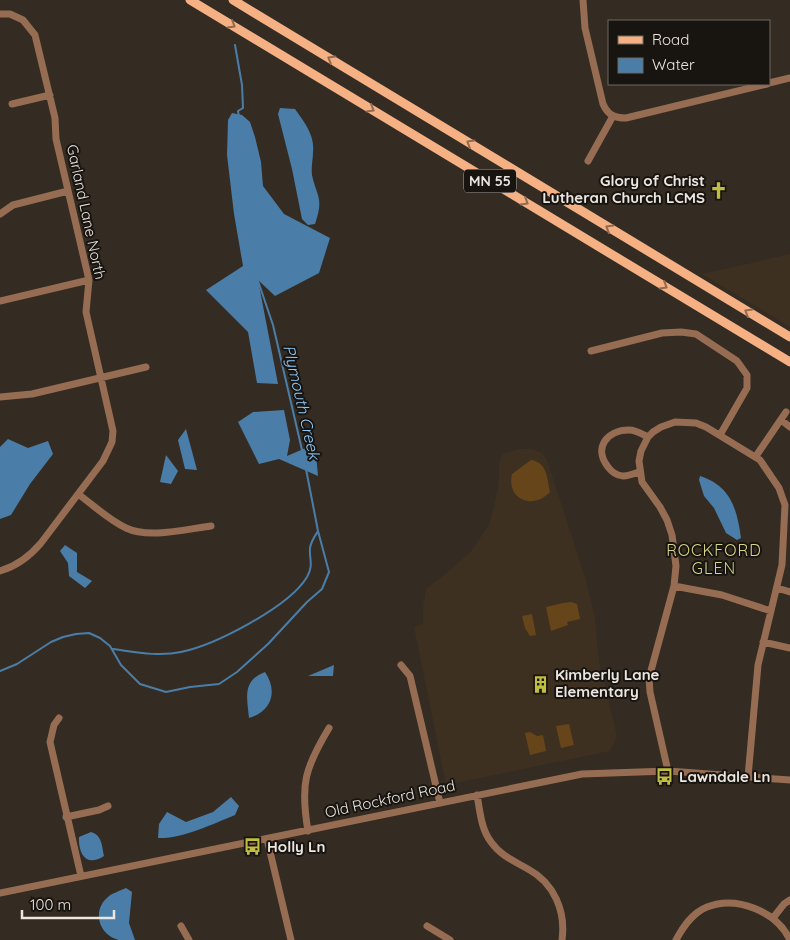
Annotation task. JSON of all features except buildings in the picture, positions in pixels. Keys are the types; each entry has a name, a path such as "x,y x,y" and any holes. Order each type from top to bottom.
{"main road":[{"name":"MN 55","path":"190,0 790,362"},
{"name":"MN 55","path":"233,0 790,337"}],"street":[{"path":"583,0 586,28 602,104 612,116 626,118 764,85"},
{"name":"Garland Lane North","path":"0,14 14,15 23,20 35,35 55,118 56,139 88,280 86,312 111,421 112,442 103,461 32,554 0,571"},
{"path":"770,83 790,78"},
{"path":"12,104 50,95"},
{"path":"588,161 612,116"},
{"path":"0,214 13,205 68,191"},
{"path":"0,301 88,280"},
{"path":"591,351 662,334 681,332 696,334 736,361 747,374 747,388 720,435"},
{"path":"0,397 32,394 146,367"},
{"path":"756,456 786,412"},
{"path":"781,420 790,427"},
{"path":"668,771 650,692 649,678 674,586 676,566 672,535 663,514 642,482 638,461 648,437 661,427 675,422 686,422 706,427 756,456 766,468 783,496 786,513 786,555 763,642 757,675 748,777"},
{"path":"639,472 622,477 614,474 602,457 601,447 606,439 617,432 630,430 648,437"},
{"path":"78,494 117,523 136,532 156,533 211,526"},
{"path":"674,586 722,595 771,611"},
{"path":"777,588 790,592"},
{"path":"763,642 790,648"},
{"path":"401,665 410,676 440,802"},
{"path":"59,718 54,725 50,742 81,876"},
{"path":"308,831 303,795 307,769 315,750 328,728"},
{"name":"Old Rockford Road","path":"0,893 582,774 668,771 790,780"},
{"path":"477,795 485,832 490,842 507,858 539,876 555,894 562,919 562,940"},
{"path":"66,817 99,810 108,806"},
{"path":"267,839 291,940"},
{"path":"773,918 784,904 790,900"},
{"path":"676,940 689,920 697,912 717,904 740,905 765,913 786,931 790,940"},
{"path":"181,926 189,940"},
{"path":"427,926 450,940"}],"shaded area":[{"path":"790,254 790,327 702,274"},
{"path":"520,449 532,449 542,453 547,460 586,580 595,618 599,661 617,736 610,751 446,785 414,627 423,624 426,589 472,550 488,526 494,507 502,455"},
{"path":"531,460 536,461 543,467 550,492 536,500 529,501 517,496 511,483 512,474"},
{"path":"571,602 577,604 580,619 567,622 568,625 551,631 546,607"},
{"path":"532,614 536,635 530,636 525,628 522,616"},
{"path":"569,724 574,745 561,748 556,726"},
{"path":"530,732 537,736 543,735 546,751 530,755 525,733"}],"water":[{"path":"280,108 295,109 308,129 312,140 312,175 319,198 318,215 315,224 308,225 302,219 278,114"},
{"path":"232,113 242,115 250,122 261,162 263,186 284,214 330,238 319,273 275,296 258,280 278,384 257,383 248,332 206,290 243,266 227,155 228,120"},
{"path":"284,410 290,440 287,456 315,444 318,476 279,459 259,464 238,422 253,412"},
{"path":"186,429 197,470 185,469 178,440"},
{"path":"8,439 28,448 48,441 53,454 30,484 11,515 0,519 0,447"},
{"path":"166,455 178,471 171,484 160,482"},
{"path":"700,476 710,480 726,492 737,517 741,538 737,540 726,533 714,508 704,496 699,480"},
{"path":"65,545 77,553 77,572 92,581 85,588 69,576 68,563 60,551"},
{"path":"334,665 333,676 308,676"},
{"path":"265,672 269,679 272,693 268,705 263,711 249,718 247,697 249,685"},
{"path":"231,797 239,806 235,815 187,834 158,838 159,824 167,812 186,822 213,812"},
{"path":"91,832 95,833 99,838 104,856 92,860 84,857 79,843 79,837"},
{"path":"126,888 132,892 129,923 135,940 119,940 112,937 102,928 100,922 100,908 103,902 112,894"}],"waterway":[{"name":"Plymouth Creek","path":"235,45 242,85 243,108 238,111 239,117"},
{"name":"Plymouth Creek","path":"257,278 273,325 302,450"},
{"name":"Plymouth Creek","path":"0,671 17,664 51,642 63,637 89,633 100,638 110,646 121,665 140,684 166,692 219,684 237,672 268,644 307,602 322,589 329,572 318,531 306,469"},
{"name":"Plymouth Creek","path":"113,649 156,654 181,652 212,642 250,623 298,589 307,577 311,565 311,545 318,531"}],"place":[{"name":"Glory of Christ Lutheran Church LCMS","path":"719,190"},
{"name":"Kimberly Lane Elementary","path":"541,684"},
{"name":"Lawndale Ln","path":"665,777"},
{"name":"Holly Ln","path":"253,847"}],"district":[{"name":"ROCKFORD GLEN","path":"714,559"}]}
